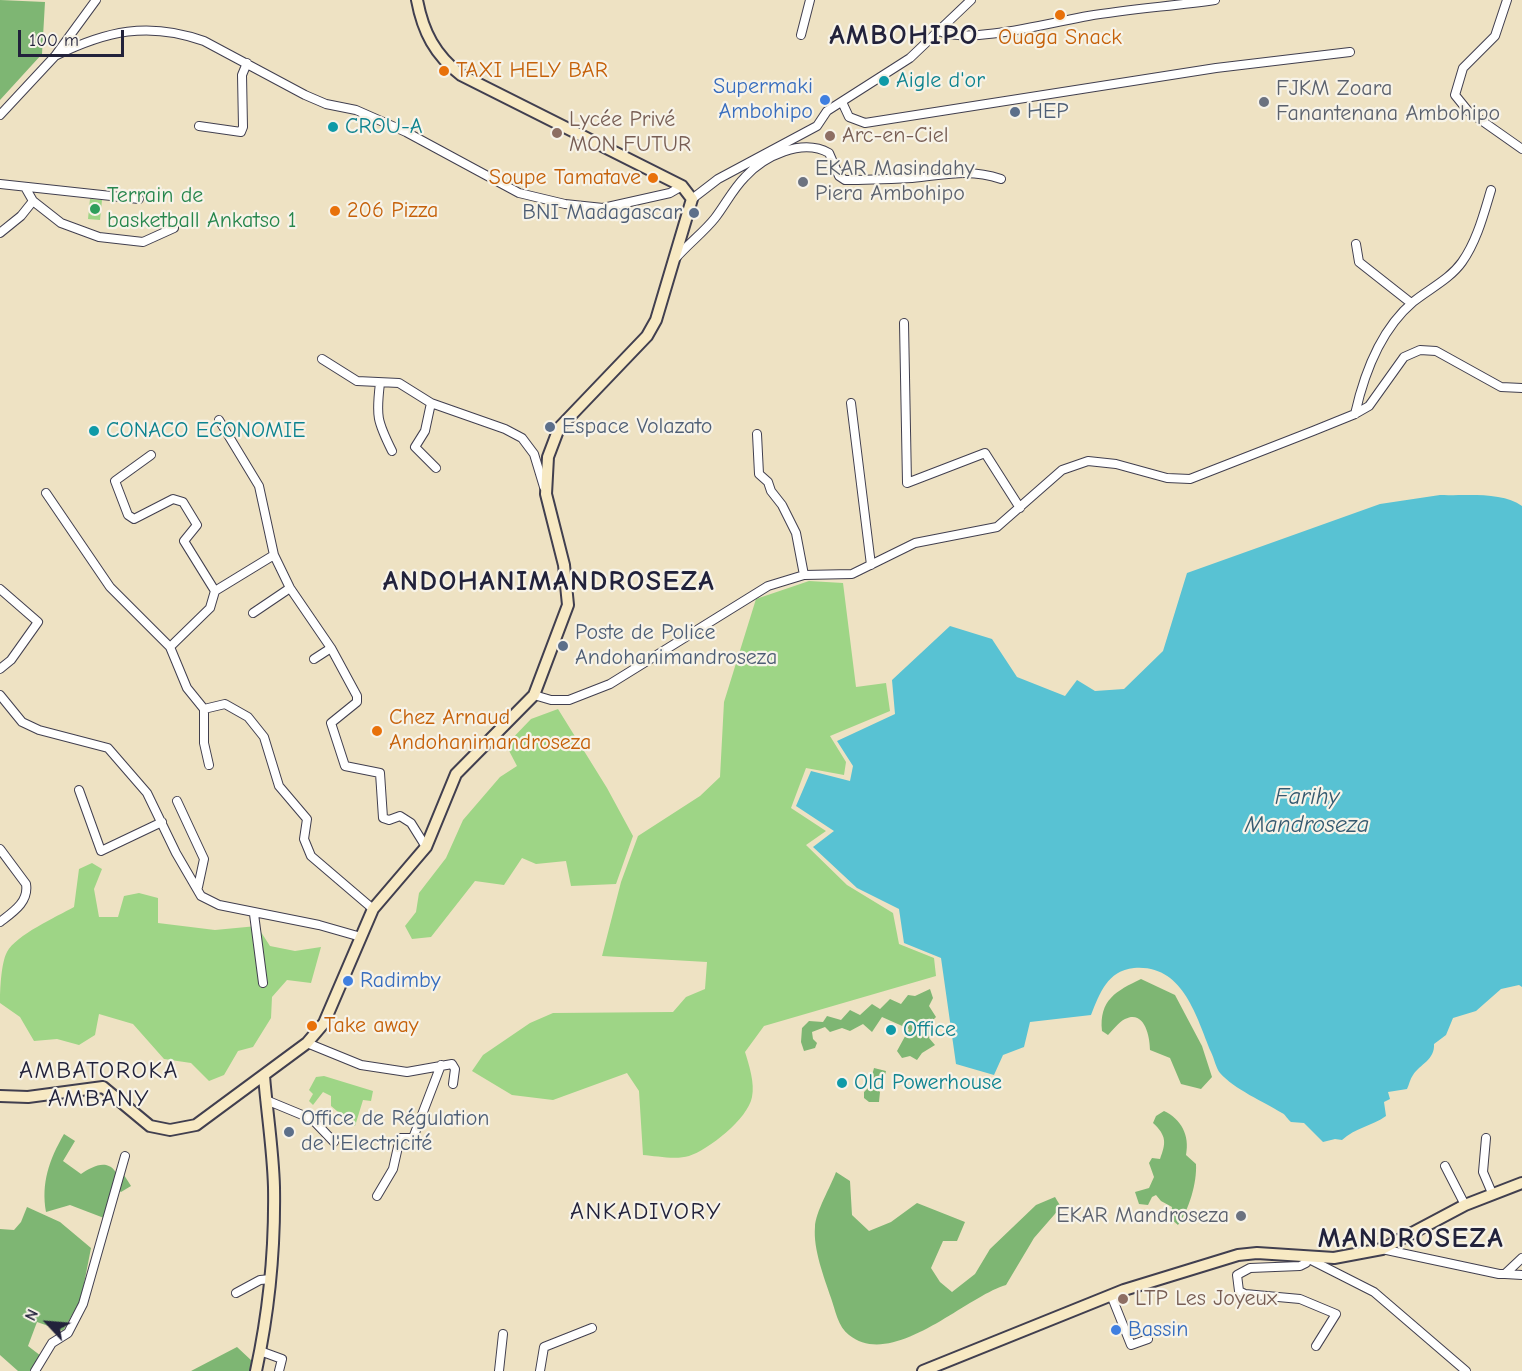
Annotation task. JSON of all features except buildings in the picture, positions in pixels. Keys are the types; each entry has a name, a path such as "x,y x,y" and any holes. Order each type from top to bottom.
{"street":[{"path":"0,115 55,56 96,0"},
{"path":"417,0 426,34 438,54 461,75 682,186 692,199"},
{"path":"801,35 810,0"},
{"path":"546,494 548,457 559,428 647,336 656,320 692,199 718,179 817,126 827,111 902,65 971,0"},
{"path":"939,31 949,36 981,34 1087,16 1215,0"},
{"path":"1507,0 1495,36 1463,68 1455,95 1468,111 1522,149"},
{"path":"77,27 79,36 88,40"},
{"path":"55,56 88,40 126,31 164,30 204,40 305,95 326,104 356,110 406,132 519,193 565,204 603,208 670,193 682,186"},
{"path":"842,102 849,117 865,123 1192,72 1350,52"},
{"path":"199,126 241,132 243,127 242,75 247,63"},
{"path":"676,258 713,220 744,177 769,159 790,150 824,150 829,153 839,176 845,180 914,178 959,171 979,172 1001,178"},
{"path":"0,184 139,199"},
{"path":"25,187 33,201 61,223 99,237 143,242 174,228 174,223"},
{"path":"1355,414 1379,344 1411,303 1453,272 1463,261 1480,223 1491,190"},
{"path":"0,233 21,216 33,201"},
{"path":"1356,244 1359,262 1411,303"},
{"path":"904,323 907,483 985,453 1020,508"},
{"path":"534,695 551,700 570,700 610,684 768,586 804,575 852,574 915,543 997,527 1062,470 1088,461 1116,464 1167,478 1190,479 1355,414 1377,397 1390,373 1404,357 1419,350 1436,351 1501,387 1522,388"},
{"path":"0,1096 28,1097 103,1087 150,1126 170,1130 196,1125 264,1076 307,1043 324,1023 373,909 426,847 456,774 534,695 568,604 564,566 534,454 522,438 506,429 430,403 399,383 357,381 322,359"},
{"path":"380,383 376,414 378,424 392,451"},
{"path":"430,403 426,431 415,447 436,468"},
{"path":"851,403 871,565"},
{"path":"219,420 259,486 274,555 290,588 332,648 357,696 357,702 332,720 331,726 345,766 380,773 383,818 389,820 400,816 406,819 426,847"},
{"path":"757,434 759,474 768,482 796,533 804,575"},
{"path":"151,455 115,481 128,515 134,519 173,499 183,502 197,525 184,541 215,591"},
{"path":"46,493 110,587 170,647 187,688 204,709 204,744 209,765"},
{"path":"170,647 210,608 215,591 274,555"},
{"path":"253,612 290,588"},
{"path":"0,589 38,622 11,660 0,669"},
{"path":"314,659 332,648"},
{"path":"0,694 22,722 39,730 108,748 147,793 176,853 198,886 201,896 219,905 254,914 319,925 361,938"},
{"path":"204,709 225,704 248,717 264,737 279,786 307,819 304,839 311,856 373,909"},
{"path":"79,790 101,851 162,822"},
{"path":"177,801 204,859 198,886"},
{"path":"0,849 27,889 21,904 0,922"},
{"path":"254,914 264,983"},
{"path":"307,1043 361,1065 407,1072 441,1065 454,1065 453,1084"},
{"path":"377,1196 393,1169 400,1138 413,1138 441,1065"},
{"path":"256,1371 271,1279 274,1187 264,1076"},
{"path":"266,1100 312,1119 334,1142"},
{"path":"1486,1138 1483,1172 1492,1193"},
{"path":"35,1371 56,1338 68,1333 83,1304 120,1182 125,1156"},
{"path":"1445,1166 1465,1205"},
{"path":"923,1371 1111,1295 1238,1255 1257,1253 1334,1258 1382,1249 1465,1205 1522,1183"},
{"path":"1382,1249 1505,1274 1522,1275"},
{"path":"1305,1257 1306,1263 1300,1266 1250,1268 1237,1275 1239,1291 1245,1294 1300,1299 1336,1314 1316,1346"},
{"path":"1305,1257 1374,1292 1466,1371"},
{"path":"1505,1274 1522,1258"},
{"path":"236,1293 260,1280 271,1279"},
{"path":"1111,1295 1131,1345 1148,1339"},
{"path":"540,1371 544,1347 592,1328"},
{"path":"499,1371 503,1334"},
{"path":"941,1371 945,1364 979,1347"},
{"path":"260,1351 282,1359 279,1371"}],"green space":[{"path":"0,0 45,2 42,54 0,100"},
{"name":"Terrain de basketball Ankatso 1","path":"90,199 102,200 100,220 88,219"},
{"path":"809,581 843,583 856,687 886,683 890,711 830,736 846,762 844,775 806,768 791,808 826,831 806,845 847,885 893,913 899,944 934,958 936,976 764,1026 745,1052 753,1092 749,1106 735,1124 706,1147 689,1156 672,1158 643,1155 639,1091 627,1073 553,1100 512,1095 472,1071 483,1055 530,1023 553,1013 673,1012 686,997 705,989 707,962 602,956 621,882 638,836 700,796 720,777 724,702 756,599"},
{"path":"558,709 607,788 633,836 616,884 571,886 566,861 536,864 522,858 504,885 475,881 431,937 412,939 405,926 416,912 419,893 446,858 463,820 500,777 517,766 506,745 531,719"},
{"path":"92,863 102,869 94,889 99,917 118,917 124,896 139,893 158,898 158,923 215,930 257,926 270,946 295,951 321,947 311,983 287,980 272,997 271,1018 253,1047 238,1051 224,1075 209,1081 191,1063 164,1059 133,1024 99,1014 95,1035 79,1045 57,1039 34,1041 20,1017 0,1003 2,970 7,952 27,933 74,907 79,869"},
{"path":"1141,979 1175,995 1202,1046 1212,1077 1201,1089 1181,1084 1170,1058 1150,1050 1145,1026 1137,1018 1125,1019 1108,1035 1102,1031 1103,1011 1106,1004 1124,988"},
{"path":"930,989 933,998 929,1006 936,1017 929,1024 932,1030 929,1038 935,1045 922,1053 917,1060 910,1056 902,1058 897,1051 909,1029 882,1017 872,1032 863,1024 850,1031 842,1028 830,1032 825,1027 812,1032 813,1039 817,1043 815,1048 804,1051 801,1042 802,1028 809,1021 823,1022 827,1016 841,1020 850,1010 860,1015 872,1004 880,1009 890,999 901,1004 908,995 915,996"},
{"path":"874,1068 886,1071 884,1079 878,1078 875,1087 880,1092 879,1102 869,1102 864,1098 864,1092 869,1087"},
{"path":"324,1076 373,1091 371,1101 363,1100 355,1126 331,1106 331,1096 323,1092 313,1105 309,1101 313,1094 309,1090 316,1077"},
{"path":"1164,1111 1175,1118 1183,1128 1187,1141 1186,1155 1196,1164 1192,1196 1178,1225 1170,1218 1172,1207 1156,1195 1152,1197 1148,1205 1139,1204 1135,1192 1149,1188 1154,1177 1149,1163 1152,1158 1160,1159 1164,1140 1161,1132 1153,1123 1156,1116"},
{"path":"64,1134 75,1141 63,1161 81,1174 95,1166 109,1166 117,1174 124,1175 131,1186 121,1192 114,1187 104,1218 70,1205 46,1212 45,1191 48,1172 54,1153"},
{"path":"836,1172 850,1181 852,1215 869,1231 891,1222 917,1203 965,1222 957,1241 943,1241 931,1268 940,1282 952,1292 975,1274 990,1249 1036,1205 1055,1197 1061,1207 1034,1238 1006,1285 989,1292 929,1328 907,1338 886,1344 867,1343 845,1332 817,1254 816,1221"},
{"path":"27,1207 60,1222 91,1248 81,1299 63,1331 37,1322 28,1346 41,1356 32,1371 18,1371 0,1355 0,1229 14,1230 21,1222"},
{"path":"237,1347 252,1361 251,1371 191,1371"}],"water":[{"name":"Farihy Mandroseza","path":"1440,495 1494,496 1514,501 1522,506 1522,987 1519,985 1501,989 1476,1011 1453,1018 1446,1035 1434,1044 1430,1058 1413,1075 1407,1089 1388,1092 1390,1099 1384,1102 1386,1116 1342,1140 1323,1142 1304,1123 1291,1122 1283,1114 1226,1079 1217,1068 1200,1023 1185,995 1165,974 1151,969 1125,970 1111,978 1091,1015 1030,1022 1024,1047 1003,1055 994,1075 956,1064 941,958 904,943 899,909 857,888 813,847 834,831 796,806 811,771 850,781 853,766 837,741 895,714 892,680 950,626 992,639 1017,677 1065,696 1077,680 1095,691 1124,689 1163,651 1187,573 1380,504"}],"place":[{"name":"Ouaga Snack","path":"1060,15"},
{"name":"TAXI HELY BAR","path":"444,71"},
{"name":"Aigle d'or","path":"884,81"},
{"name":"Supermaki Ambohipo","path":"825,100"},
{"name":"FJKM Zoara Fanantenana Ambohipo","path":"1264,102"},
{"name":"HEP","path":"1015,112"},
{"name":"CROU-A","path":"333,127"},
{"name":"Lycée Privé MON FUTUR","path":"557,133"},
{"name":"Arc-en-Ciel","path":"830,136"},
{"name":"Soupe Tamatave","path":"653,178"},
{"name":"EKAR Masindahy Piera Ambohipo","path":"803,182"},
{"name":"Terrain de basketball Ankatso 1","path":"95,209"},
{"name":"206 Pizza","path":"335,211"},
{"name":"BNI Madagascar","path":"694,213"},
{"name":"Espace Volazato","path":"550,427"},
{"name":"CONACO ECONOMIE","path":"94,431"},
{"name":"Poste de Police Andohanimandroseza","path":"563,646"},
{"name":"Chez Arnaud Andohanimandroseza","path":"377,731"},
{"name":"Radimby","path":"348,981"},
{"name":"Take away","path":"312,1026"},
{"name":"Office","path":"891,1030"},
{"name":"Old Powerhouse","path":"842,1083"},
{"name":"Office de Régulation de l'Electricité","path":"289,1132"},
{"name":"EKAR Mandroseza","path":"1241,1216"},
{"name":"LTP Les Joyeux","path":"1123,1299"},
{"name":"Bassin","path":"1116,1330"}],"district":[{"name":"AMBOHIPO","path":"904,36"},
{"name":"ANDOHANIMANDROSEZA","path":"549,582"},
{"name":"AMBATOROKA AMBANY","path":"99,1085"},
{"name":"ANKADIVORY","path":"646,1212"},
{"name":"MANDROSEZA","path":"1411,1239"}]}
